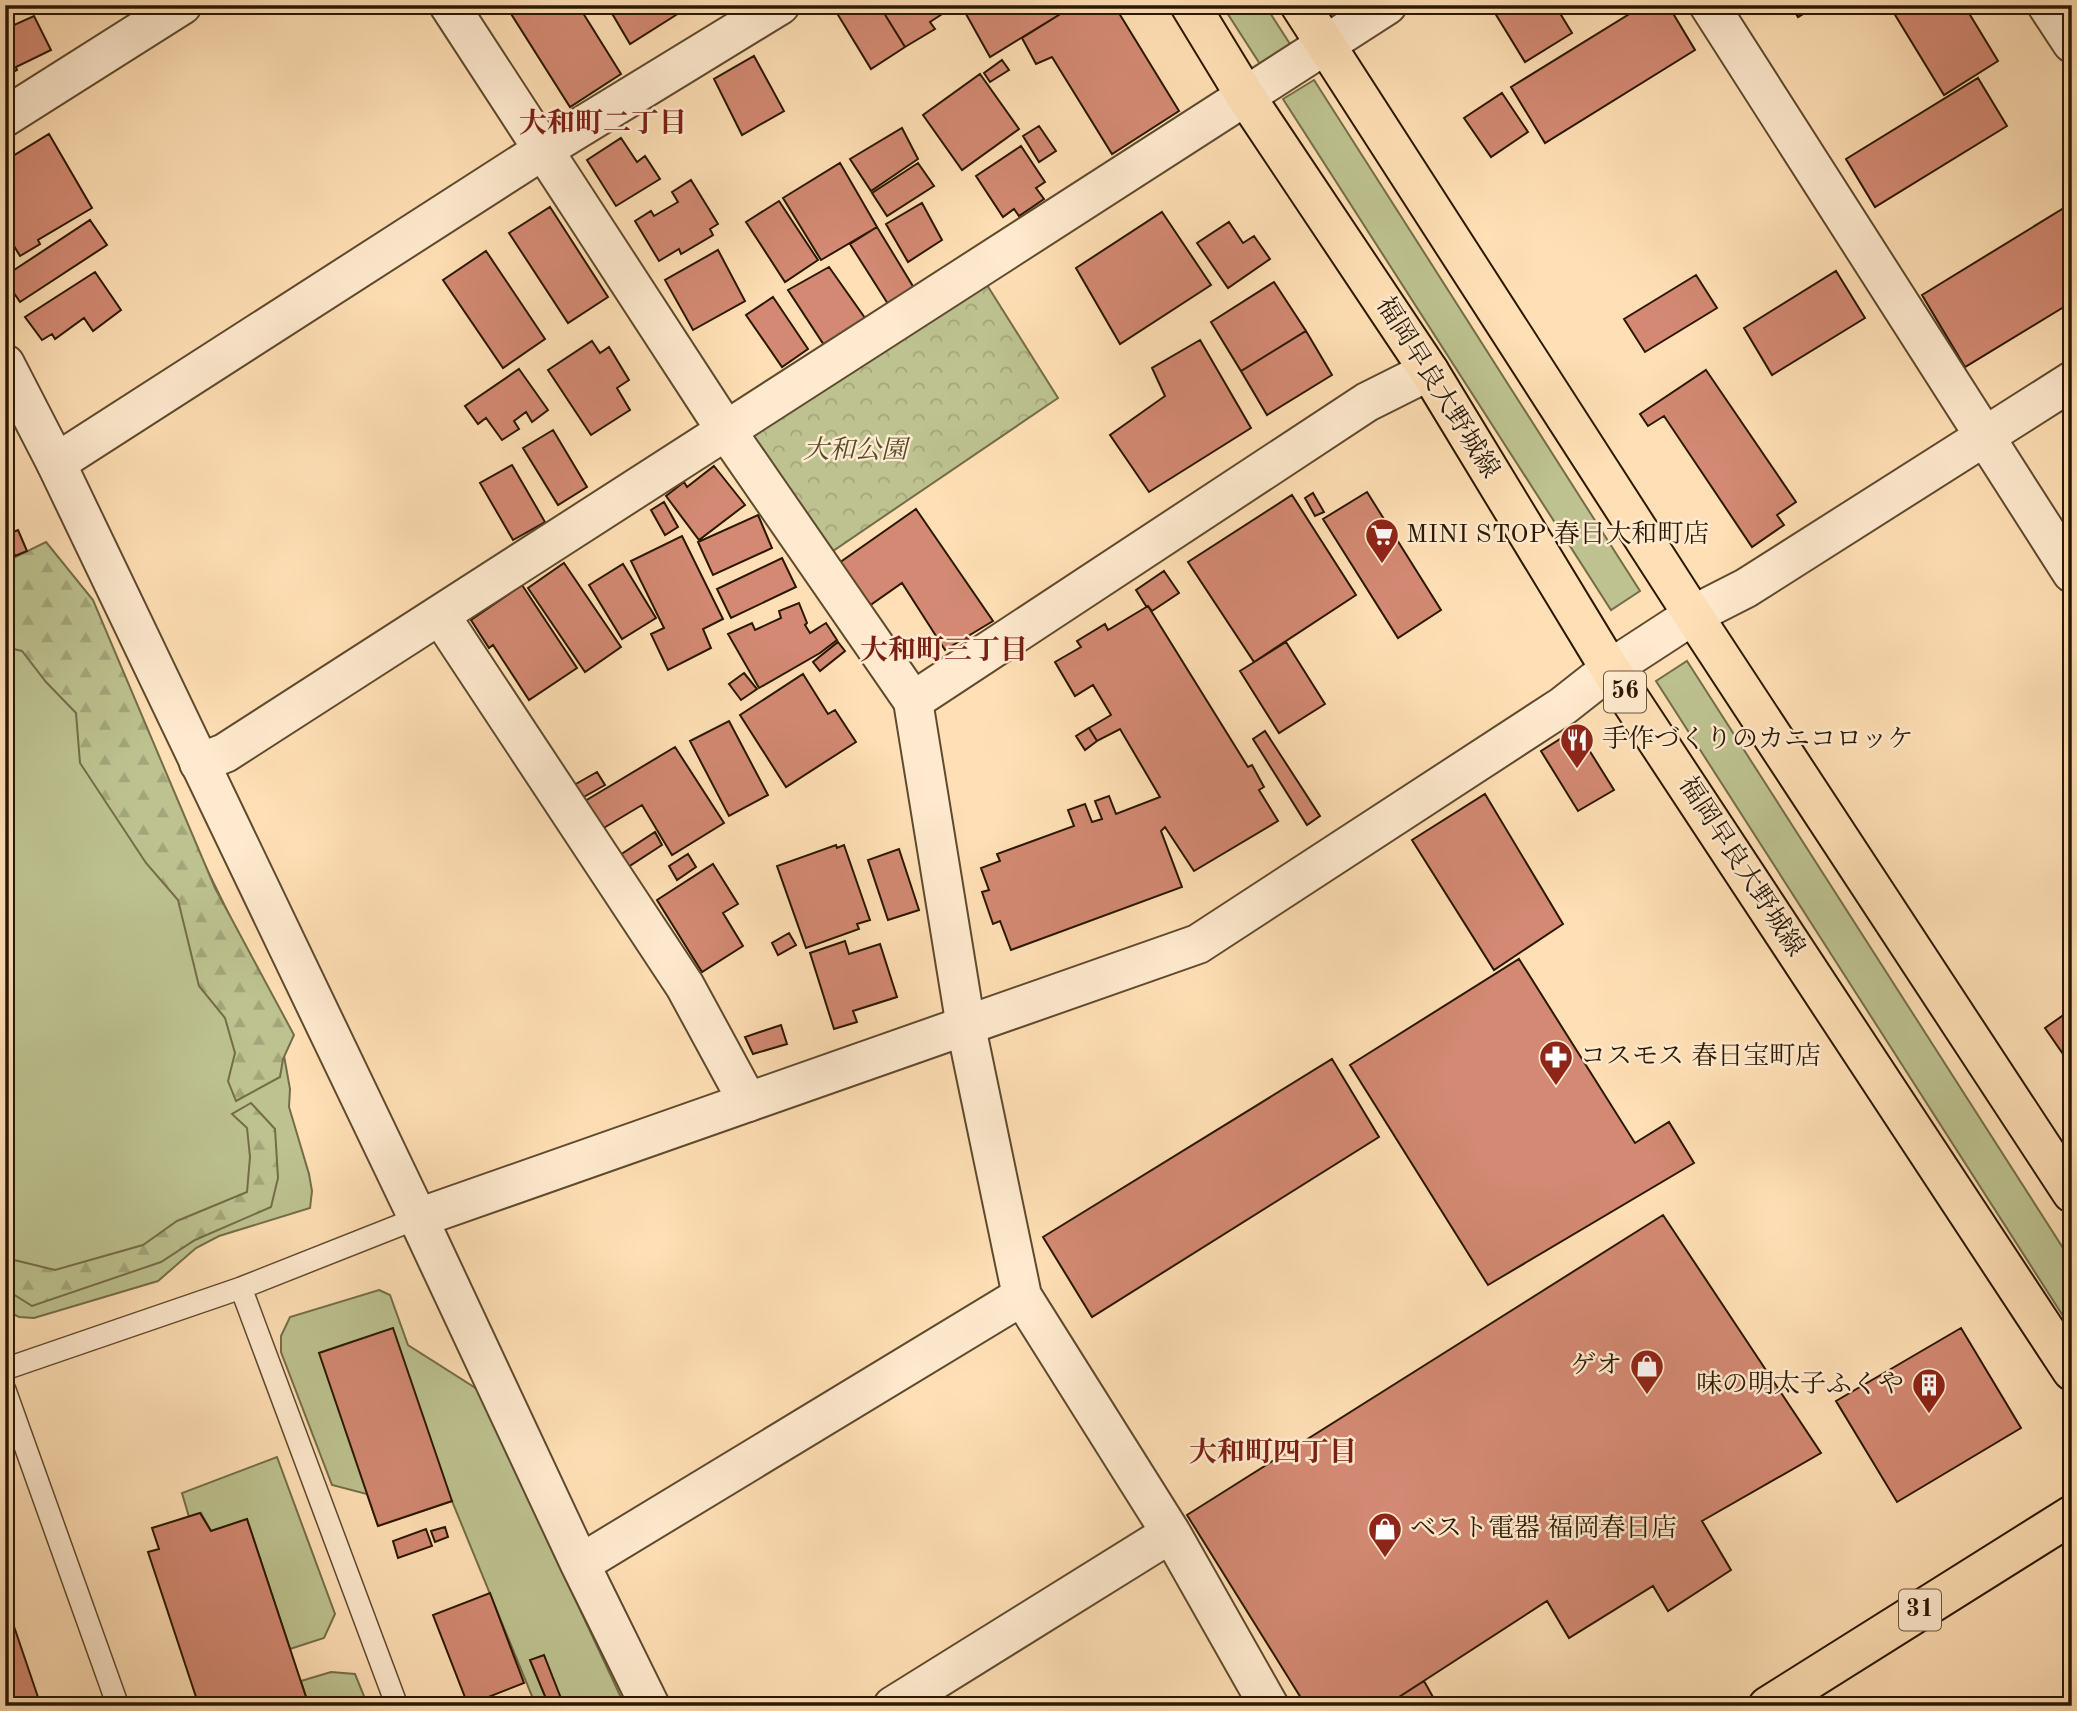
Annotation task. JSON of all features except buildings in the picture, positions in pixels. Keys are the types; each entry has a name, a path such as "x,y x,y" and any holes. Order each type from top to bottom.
{"main road":[{"name":"福岡早良大野城線","path":"1190,5 1246,97 1429,371 1610,668 2072,1371"},
{"path":"1300,5 1693,615 2072,1193"},
{"name":"31","path":"1768,1706 2072,1515"}],"street":[{"path":"5,117 182,5"},
{"path":"449,5 725,429 913,701 966,1027 1022,1296 1171,1533 1269,1706"},
{"path":"56,463 543,150 780,5"},
{"path":"199,763 225,753 1387,5"},
{"path":"1709,5 2072,573"},
{"path":"2047,5 2072,43"},
{"path":"5,364 56,463 650,1706"},
{"path":"913,701 1367,402 1429,371"},
{"path":"418,1218 1198,944 1563,706 1610,668 1693,615 1746,587 2072,381"},
{"path":"440,615 685,986 748,1102"},
{"path":"580,1564 1022,1296"},
{"path":"893,1706 1171,1533"}],"lane":[{"path":"5,1369 241,1288 418,1218"},
{"path":"241,1288 397,1706"},
{"path":"5,1390 118,1706"}],"green space":[{"path":"1222,5 1265,5 1290,44 1260,64"},
{"path":"1314,80 1640,591 1611,610 1283,99"},
{"name":"大和公園","path":"987,285 1058,398 830,553 750,435"},
{"path":"46,542 93,600 215,888 294,1035 283,1059 280,1077 236,1101 228,1081 235,1053 225,1018 199,986 178,900 146,863 80,763 76,713 46,682 22,651 5,647 5,562"},
{"path":"55,557 276,1011 290,1089 289,1107 312,1191 310,1208 219,1236 196,1248 158,1281 34,1318 19,1317 5,1310 5,580"},
{"path":"1687,661 2072,1262 2072,1330 1656,681"},
{"path":"251,1103 275,1129 278,1178 271,1207 195,1240 161,1262 32,1306 5,1289 5,1280 14,1260 55,1270 143,1245 177,1221 247,1192 250,1157 247,1128 232,1114"},
{"path":"379,1290 390,1295 408,1345 477,1389 625,1706 536,1706 452,1501 378,1526 367,1494 332,1485 281,1352 281,1336 290,1317"},
{"path":"277,1457 335,1614 324,1638 290,1649 247,1519 211,1531 201,1513 189,1517 182,1493"},
{"path":"331,1672 355,1674 368,1706 309,1706 301,1681"}],"place":[{"name":"MINI STOP 春日大和町店","path":"1382,565"},
{"name":"手作づくりのカニコロッケ","path":"1577,770"},
{"name":"コスモス 春日宝町店","path":"1556,1087"},
{"name":"ゲオ","path":"1647,1396"},
{"name":"味の明太子ふくや","path":"1929,1415"},
{"name":"ベスト電器 福岡春日店","path":"1385,1559"}],"district":[{"name":"大和町二丁目","path":"603,125"},
{"name":"大和町三丁目","path":"944,652"},
{"name":"大和町四丁目","path":"1273,1454"}]}
